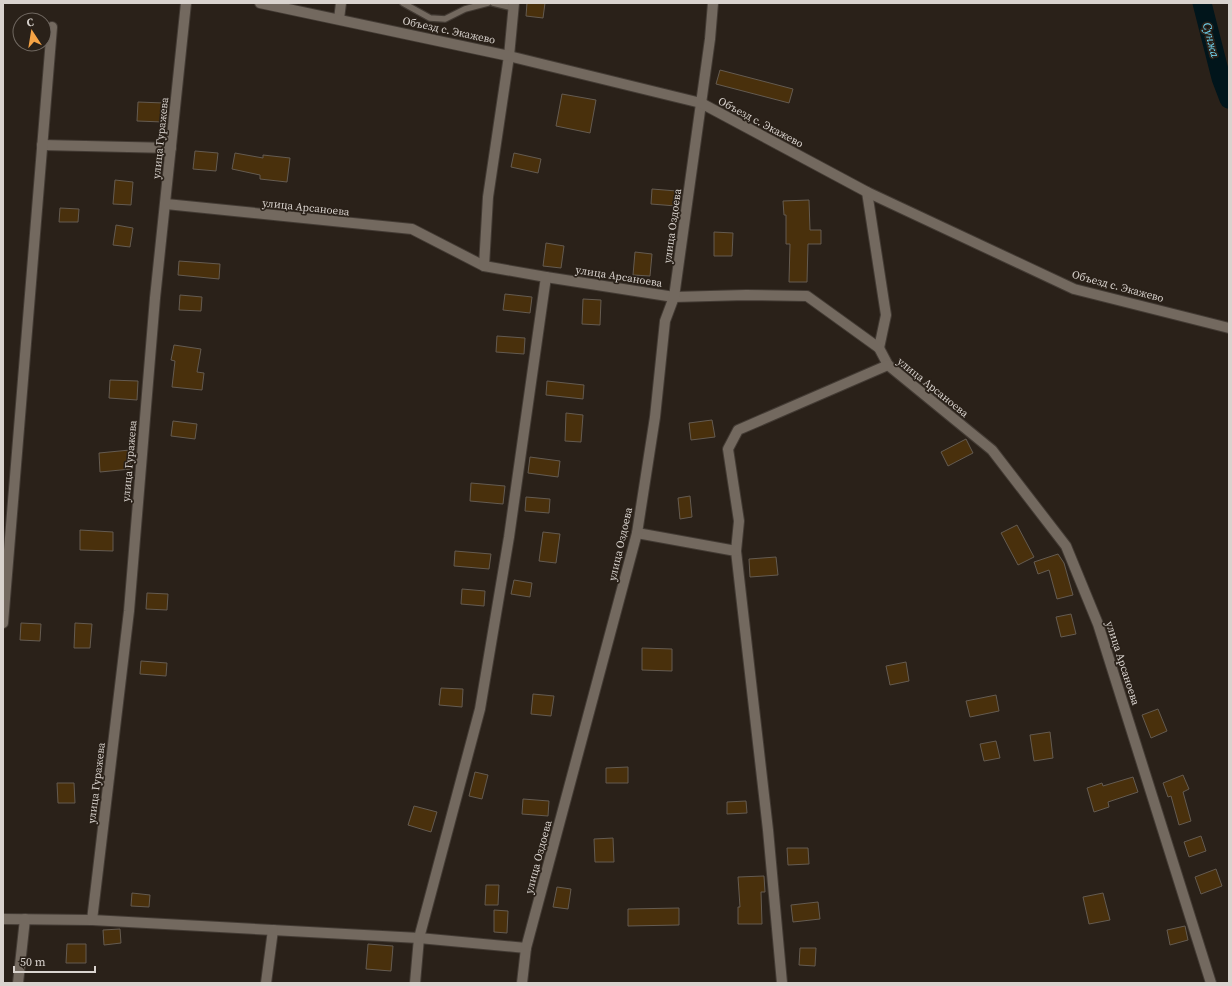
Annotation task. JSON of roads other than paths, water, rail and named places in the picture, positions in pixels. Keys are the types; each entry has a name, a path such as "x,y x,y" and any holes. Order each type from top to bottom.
{"street":[{"name":"улица Гуражева","path":"92,920 128,611 155,298 172,148 186,3"},
{"name":"Объезд с. Экажево","path":"260,3 509,56 700,103 867,192 1074,289 1229,328"},
{"path":"339,19 341,3"},
{"name":"улица Оздоева","path":"522,983 526,948 637,533 655,417 665,321 674,297 710,39 713,3"},
{"path":"484,266 488,197 509,56 513,6"},
{"path":"3,623 50,52"},
{"path":"42,145 172,148"},
{"path":"867,192 886,315 879,348"},
{"name":"улица Арсаноева","path":"166,204 412,229 484,266 674,297 746,295 807,296 879,348 888,365 992,450 1066,546 1098,624 1211,983"},
{"path":"415,983 419,938 480,710 509,537 546,277"},
{"path":"782,983 768,830 736,551 739,521 728,449 738,430 888,365"},
{"path":"637,533 736,551"},
{"path":"3,919 92,920 419,938 526,948"},
{"path":"18,983 25,919"},
{"path":"266,983 274,930"}],"lane":[{"path":"403,3 430,18 446,19 465,9 488,3"},
{"path":"494,3 513,6"}],"waterway":[{"name":"Сунжа","path":"1202,3 1221,78 1229,99"}]}
